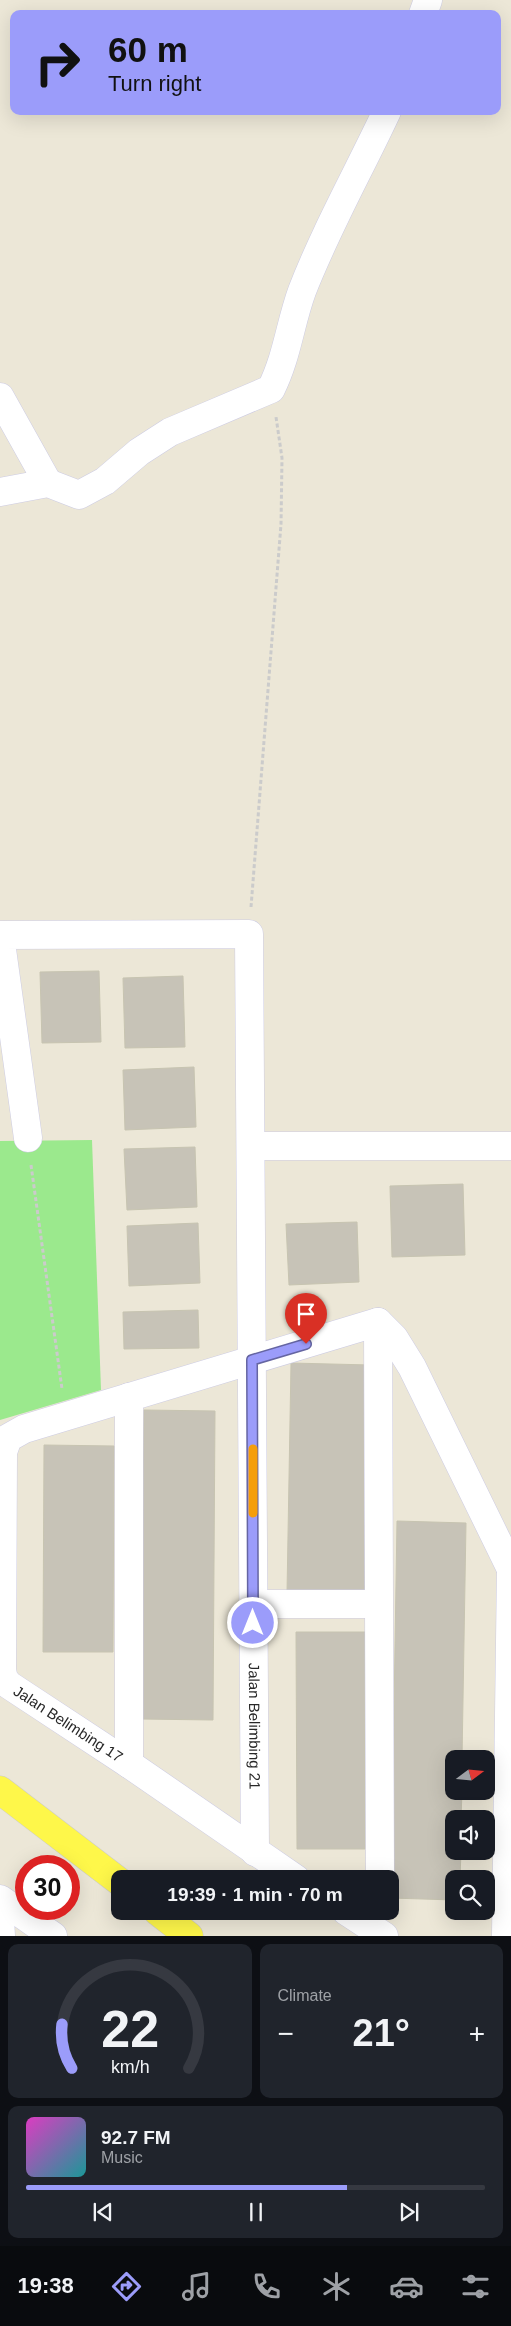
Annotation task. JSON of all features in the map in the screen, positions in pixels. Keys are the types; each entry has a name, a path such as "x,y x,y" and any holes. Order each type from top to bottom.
{"main road":[{"path":"0,1790 111,1875"},
{"path":"169,1920 190,1936"}],"street":[{"path":"0,492 48,483 78,495 105,481 139,452 170,432 271,389 282,368 305,285 324,238 385,115"},
{"path":"0,397 48,483"},
{"path":"28,1138 0,935 249,934"},
{"name":"Jalan Belimbing 21","path":"249,934 255,1852"},
{"path":"251,1146 511,1146"},
{"path":"66,1417 378,1322"},
{"path":"378,1322 394,1338 412,1367 511,1569 506,1936"},
{"path":"378,1322 380,1870"},
{"path":"129,1764 130,1397"},
{"name":"Jalan Belimbing 17","path":"66,1417 15,1433 8,1438 3,1452 2,1671 4,1679 9,1685 129,1764 282,1870"},
{"path":"253,1604 378,1604"},
{"path":"0,1899 53,1936"},
{"path":"0,1920 1,1936"},
{"path":"366,1920 382,1927"}],"path":[{"path":"249,934 281,524 282,458 271,389"},
{"path":"28,1138 66,1417"}],"green space":[{"path":"92,1140 101,1390 0,1420 0,1141"}],"building":[{"path":"99,971 101,1042 42,1043 40,972"},
{"path":"183,976 185,1047 125,1048 123,978"},
{"path":"194,1067 196,1127 125,1130 123,1070"},
{"path":"195,1147 197,1207 127,1210 124,1149"},
{"path":"463,1184 465,1255 392,1257 390,1186"},
{"path":"357,1222 359,1282 289,1285 286,1224"},
{"path":"198,1223 200,1283 129,1286 127,1226"},
{"path":"198,1310 199,1348 124,1349 123,1312"},
{"path":"291,1363 370,1365 367,1594 287,1593"},
{"path":"144,1410 215,1411 213,1720 141,1719"},
{"path":"44,1445 114,1446 113,1652 43,1652"},
{"path":"397,1521 466,1523 462,1750 445,1750 445,1800 462,1800 461,1810 445,1810 445,1860 461,1860 460,1870 445,1870 445,1900 399,1898 399,1870 391,1870"},
{"path":"296,1632 365,1632 365,1849 297,1849"}],"slow traffic":[{"path":"253,1449 253,1513"}],"route":[{"path":"253,1623 252,1360 306,1344"}]}
